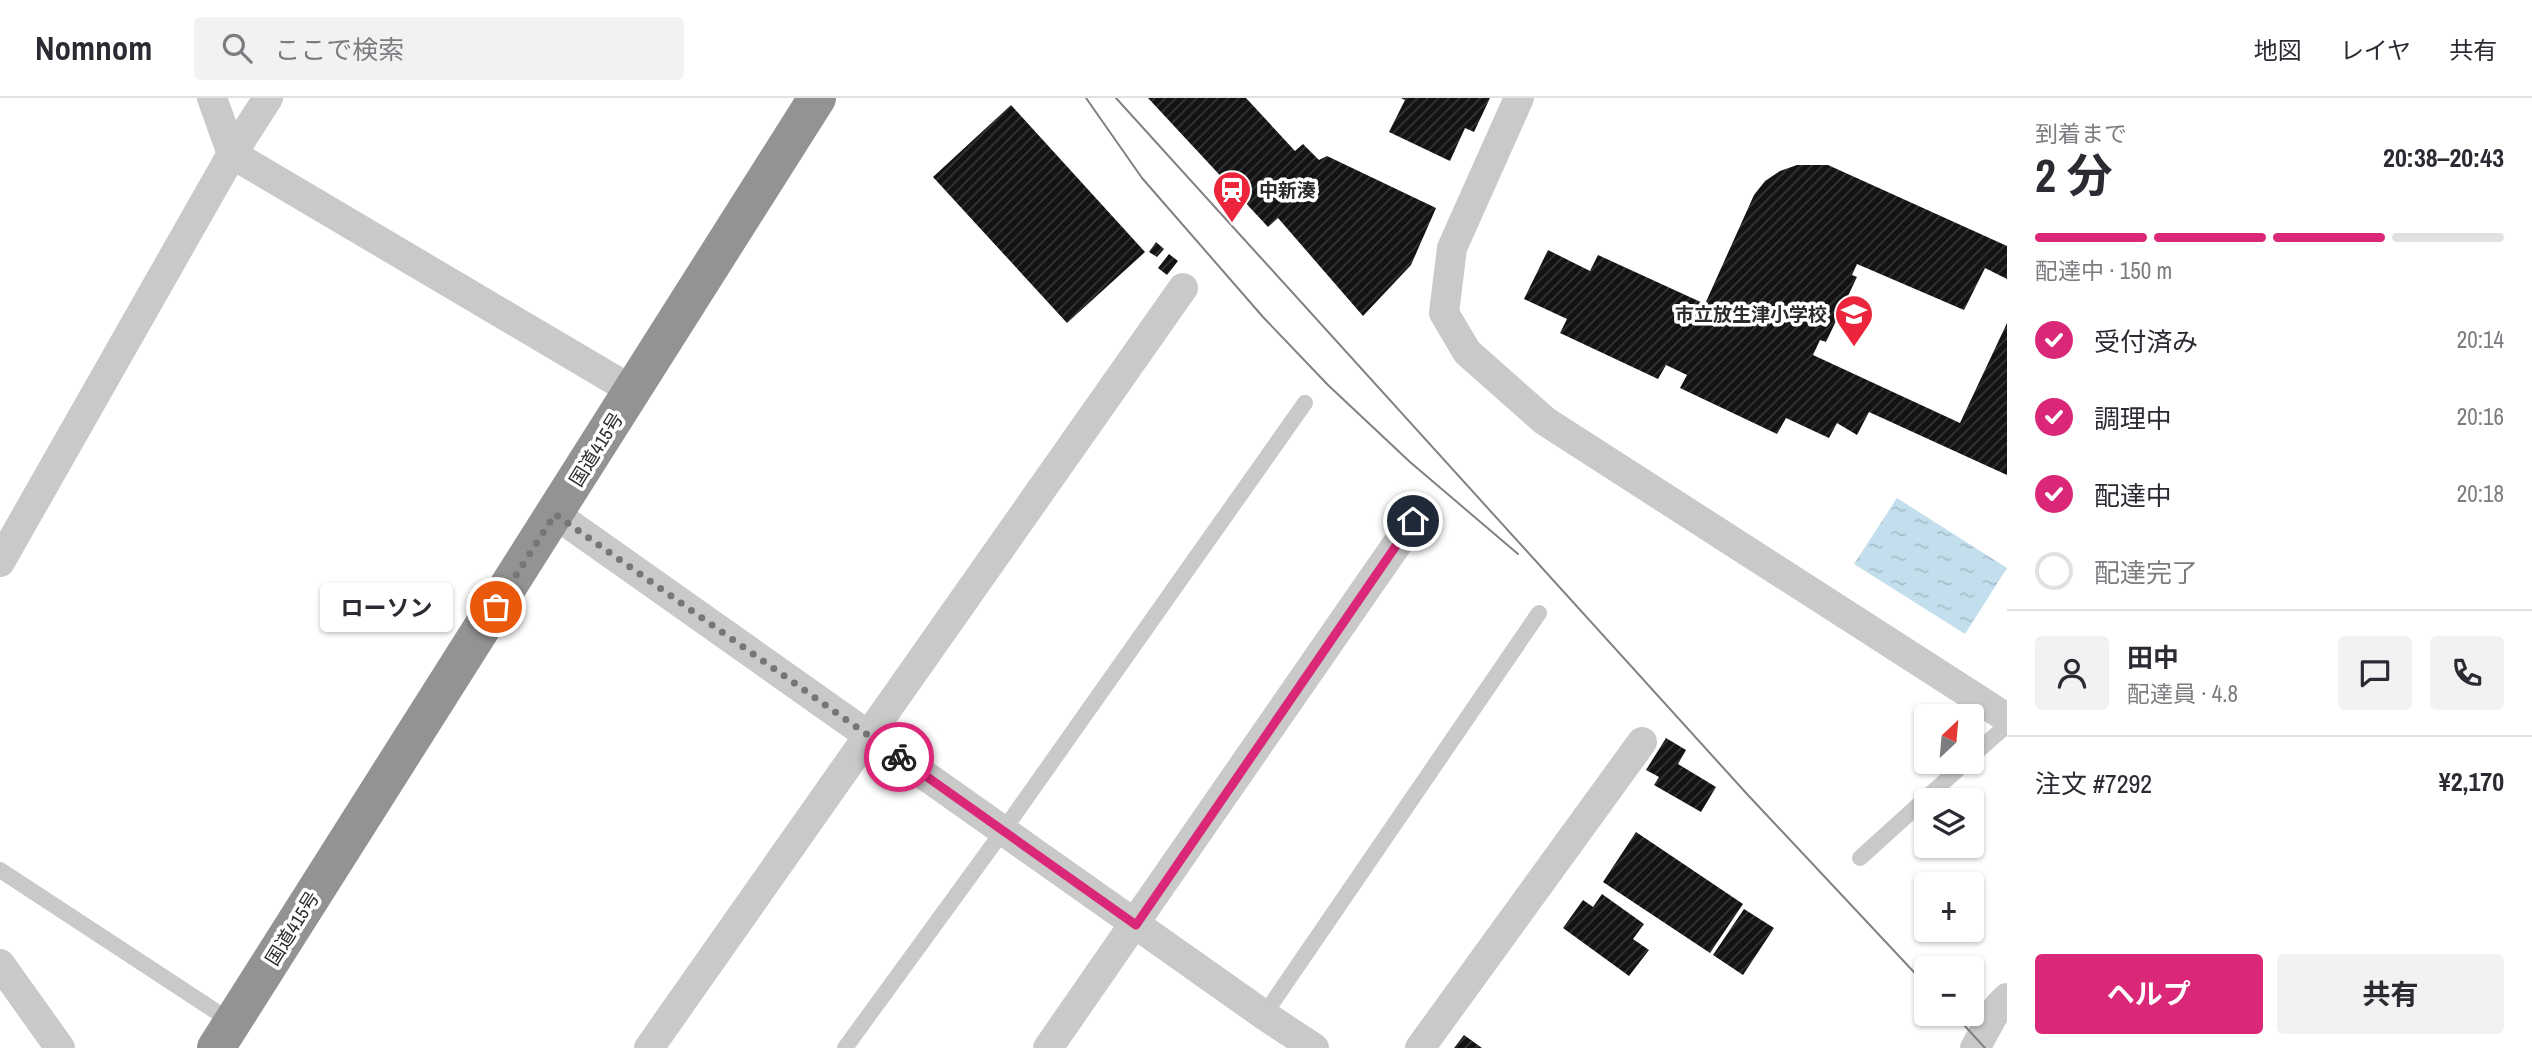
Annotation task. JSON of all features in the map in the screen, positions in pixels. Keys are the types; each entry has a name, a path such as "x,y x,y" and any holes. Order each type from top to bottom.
{"highway":[{"name":"国道415号","path":"224,1035 817,98"}],"street":[{"path":"212,98 232,154 634,391"},
{"path":"0,562 232,154 268,98"},
{"path":"1519,98 1452,248 1444,313 1467,352 1545,421 2007,718"},
{"path":"649,1048 1183,288"},
{"path":"555,514 1314,1048"},
{"path":"1048,1048 1136,925 1413,521"},
{"path":"1420,1048 1642,742"},
{"path":"0,964 60,1048"},
{"path":"1975,1048 2004,1007"}],"lane":[{"path":"845,1048 1003,831 1305,403"},
{"path":"1264,1015 1538,613"},
{"path":"1984,745 2007,725"},
{"path":"1860,858 1953,774"},
{"path":"0,870 224,1035"}],"water":[{"path":"1897,498 2007,568 1965,634 1854,564"}],"building":[{"path":"1148,98 1246,98 1295,151 1303,144 1319,160 1327,156 1436,208 1411,265 1363,316 1278,218 1268,227"},
{"path":"1401,98 1490,98 1474,132 1465,128 1450,161 1389,132 1405,100"},
{"path":"1011,105 1145,252 1067,323 933,177"},
{"path":"1797,165 1828,165 2007,246 2007,279 1985,268 1964,310 1857,264 1852,275 1857,277 1826,342 1820,340 1813,355 1960,423 2007,323 2007,475 1869,412 1857,435 1837,423 1829,438 1786,418 1777,434 1680,388 1687,375 1666,365 1658,379 1560,333 1567,319 1524,299 1548,250 1590,271 1598,255 1705,304 1754,195 1765,181 1780,171"},
{"path":"1156,242 1164,249 1157,257 1149,252"},
{"path":"1169,254 1178,261 1167,275 1158,268"},
{"path":"1666,738 1686,750 1678,764 1716,787 1701,812 1654,785 1659,777 1646,770"},
{"path":"1636,832 1743,904 1710,953 1603,882"},
{"path":"1602,894 1644,924 1633,939 1649,950 1629,976 1563,928 1583,900 1593,907"},
{"path":"1744,909 1774,928 1743,975 1713,955"},
{"path":"1464,1035 1482,1048 1454,1048"}],"tram line":[{"path":"1086,98 1142,178 1263,317 1328,385 1410,462 1518,554"},
{"path":"1116,98 1747,794 1914,972"},
{"path":"1965,1026 1985,1048"}],"way so far":[{"path":"496,607 555,514 899,757"}],"place":[{"name":"中新湊","path":"1232,224"},
{"name":"市立放生津小学校","path":"1854,348"},
{"name":"ローソン","path":"496,607"}],"route":[{"path":"899,757 1136,925 1413,521"}]}
